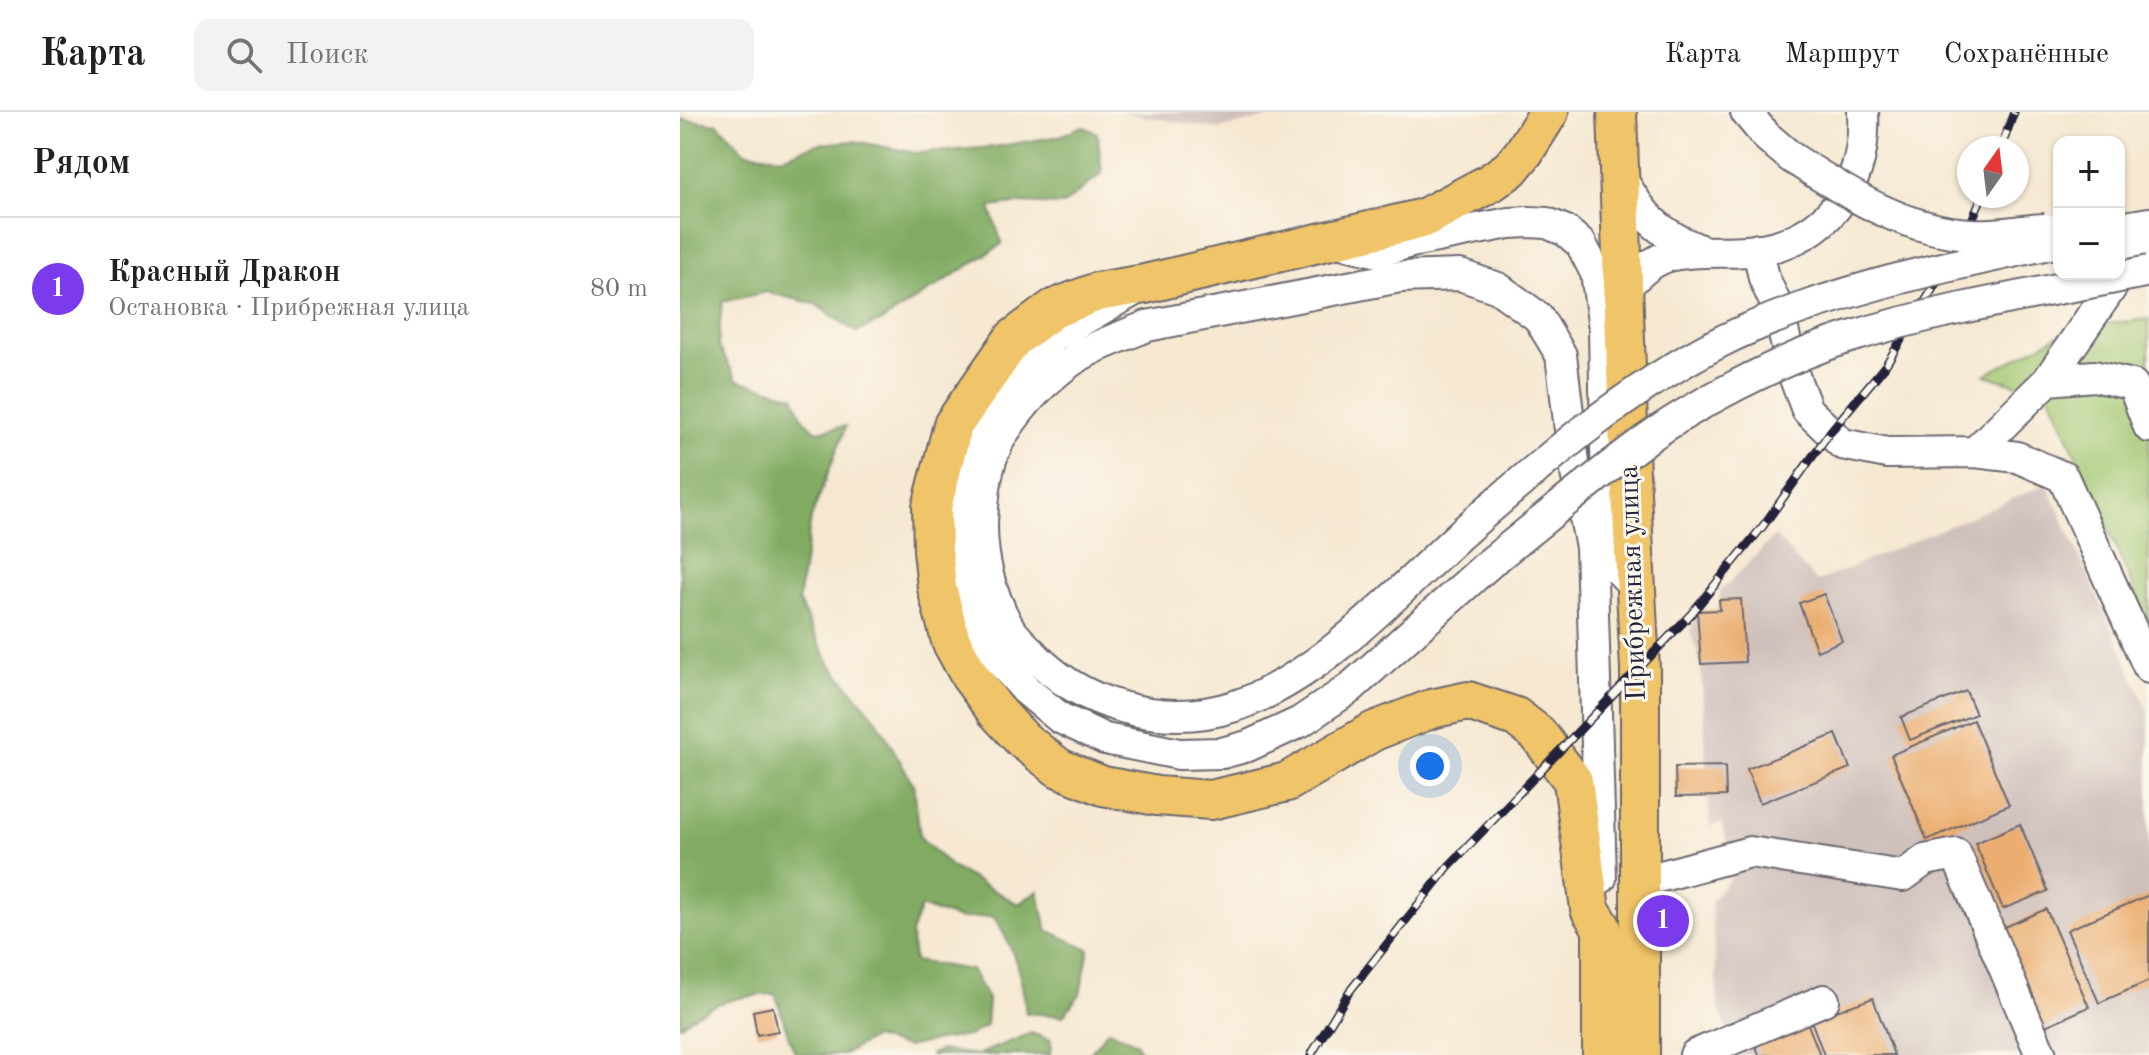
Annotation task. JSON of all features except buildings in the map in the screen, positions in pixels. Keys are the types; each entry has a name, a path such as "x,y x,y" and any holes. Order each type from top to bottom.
{"main road":[{"path":"1549,112 1510,169 1424,218 1145,284 1097,292 1053,309 1013,339 953,425 932,507 933,550 937,588 951,641 970,676 1023,740 1059,768 1103,786 1157,796 1211,800 1287,782 1374,731 1431,709 1468,701 1516,717 1538,734 1573,781 1590,909 1602,928"},
{"name":"Прибрежная улица","path":"1617,112 1640,669 1640,1055"},
{"name":"Прибрежная улица","path":"1602,928 1602,1055"}],"street":[{"path":"1746,112 1766,136 1792,158 1848,194 1890,215 1972,235 2053,229"},
{"path":"1623,290 1643,269 1671,255 1758,249 1790,242 1825,220 1857,174 1865,139 1863,112"},
{"path":"1619,174 1649,221 1676,241 1705,252"},
{"path":"1333,241 1378,252 1509,223 1529,222 1547,223 1566,231 1581,244 1596,273 1604,328 1608,558 1636,588"},
{"path":"1975,452 2048,380 2132,228"},
{"name":"Прибрежная улица","path":"1602,928 1591,547 1574,463 1571,438 1561,355 1538,317 1498,288 1460,275 1400,277 1147,326 1071,361 1036,392 1003,434 986,473 981,527 987,579 1008,627 1046,669 1084,694 1135,712 1198,714 1235,706 1279,687 1316,664 1562,444 1571,438 1647,385 1722,341 1806,306 1969,261 2053,243"},
{"path":"1758,249 1764,278 1778,309 1794,376 1807,410 1842,444 1887,453 1975,452 2017,457 2063,477 2149,668"},
{"path":"1145,284 1054,336 1027,361 989,405 960,474 952,529 959,581 981,639 1026,690 1060,718 1105,739 1179,754 1222,753 1248,746 1300,722 1349,689 1490,563 1639,444 1711,400 1844,339 1894,325 2149,271"},
{"path":"2048,380 2094,376 2133,385 2149,427"},
{"path":"1640,882 1750,852 1903,876 1925,860 1956,854 2041,1055"},
{"path":"1695,1055 1824,1000"}],"shaded area":[{"path":"1121,112 1294,112 1218,129"},
{"path":"2047,484 2149,712 2149,1055 1737,1055 1718,1005 1711,901 1739,868 1732,857 1721,822 1710,826 1701,664 1690,631 1697,611 1720,609 1720,592 1775,536 1817,582"}],"green space":[{"path":"680,119 718,124 745,152 782,157 817,144 855,141 916,153 994,147 1060,136 1082,126 1097,133 1102,173 1063,205 1022,203 990,207 1002,244 882,321 856,332 815,304 766,292 722,302 718,345 737,380 794,396 803,419 817,431 846,426 811,518 798,601 829,663 877,720 914,786 920,837 951,867 1018,904 1038,891 1047,930 1089,949 1080,994 1063,1016 1026,1013 1016,962 993,916 960,919 921,907 911,933 914,961 971,970 988,999 986,1026 968,1036 907,1047 873,1038 843,1055 798,1055 775,994 725,1002 701,1011 680,1026"},
{"path":"2149,319 2149,624 2050,395 1985,375 2074,327"},
{"path":"1108,1030 1137,1043 1139,1050 1149,1055 1089,1055"},
{"path":"1031,1033 1051,1040 1050,1055 977,1055"},
{"path":"941,1050 977,1055 930,1055"}],"railway":[{"path":"2005,136 2014,112"},
{"path":"1311,1055 1349,992 1448,867 1691,614 1763,526 1830,432 1885,366 1966,235 1977,208"}],"place":[{"name":"Красный Дракон","path":"1663,921"}]}
